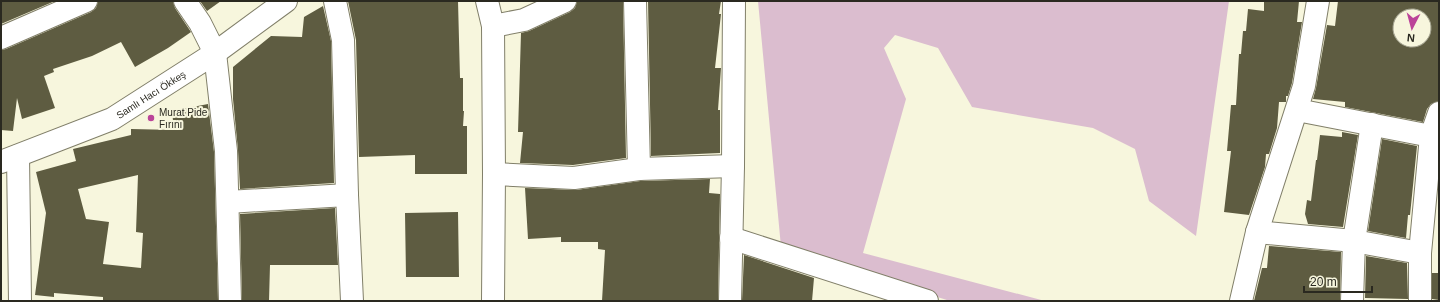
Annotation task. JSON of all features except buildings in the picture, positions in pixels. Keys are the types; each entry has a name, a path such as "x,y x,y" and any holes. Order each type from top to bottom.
{"street":[{"path":"1,38 86,1"},
{"path":"185,1 200,23 215,53 226,151 230,301"},
{"name":"Samlı Hacı Ökkeş","path":"10,159 112,119 215,53 286,1"},
{"path":"335,1 343,40 347,195 352,301"},
{"path":"487,1 493,26 493,301"},
{"path":"493,26 524,20 565,1"},
{"path":"635,1 639,169"},
{"path":"730,301 734,1"},
{"path":"1241,301 1257,232 1304,86 1318,1"},
{"path":"1297,110 1432,136"},
{"path":"1420,301 1420,253 1432,136 1439,113"},
{"path":"1352,301 1354,241 1372,124"},
{"path":"10,159 20,301"},
{"path":"494,174 574,178 639,169 733,166"},
{"path":"228,202 347,195"},
{"path":"1257,232 1354,241 1420,253"},
{"path":"731,238 927,301"}],"shaded area":[{"path":"758,1 1229,1 1196,236 1149,201 1135,149 1093,128 972,107 938,48 895,35 884,48 906,99 863,253 1045,301 950,301 781,247"}],"place":[{"name":"Murat Pide Fırını","path":"151,118"}]}
